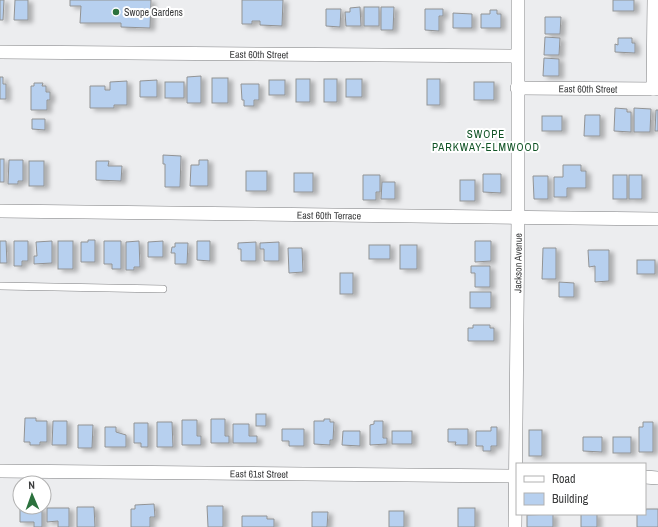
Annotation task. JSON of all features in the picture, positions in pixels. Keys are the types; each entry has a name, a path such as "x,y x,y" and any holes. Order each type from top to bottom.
{"street":[{"name":"Jackson Avenue","path":"516,463 518,0"},
{"path":"654,0 656,89"},
{"name":"East 60th Street","path":"0,52 518,56"},
{"name":"East 60th Street","path":"517,88 656,89"},
{"name":"East 60th Terrace","path":"0,211 658,219"},
{"name":"East 61st Street","path":"0,471 516,476"},
{"name":"Jackson Avenue","path":"515,527 516,476"},
{"path":"646,477 658,478"}],"lane":[{"path":"0,286 163,289"}],"building":[{"path":"0,0 4,0 3,20 0,20"},
{"path":"15,0 28,0 28,20 14,20"},
{"name":"Swope Gardens","path":"70,0 151,0 150,28 121,27 121,23 80,23 81,6 70,6"},
{"path":"242,0 283,0 282,26 260,25 260,21 252,21 252,24 242,24"},
{"path":"613,0 634,0 634,11 613,11"},
{"path":"360,7 361,26 346,26 345,12 350,12 350,8"},
{"path":"364,7 379,7 379,26 364,26"},
{"path":"381,7 394,7 393,30 381,30"},
{"path":"326,9 341,9 340,27 326,26"},
{"path":"425,9 443,9 443,16 439,16 439,31 425,30"},
{"path":"490,10 497,10 497,14 501,14 501,28 481,28 481,14 490,14"},
{"path":"453,13 472,14 472,28 453,28"},
{"path":"545,17 561,17 560,34 545,34"},
{"path":"545,37 560,38 559,55 544,55"},
{"path":"618,38 632,38 632,43 635,43 635,53 615,52 615,44 618,45"},
{"path":"544,58 559,59 559,76 543,76"},
{"path":"201,76 201,103 187,103 187,77"},
{"path":"0,77 3,77 3,84 6,84 6,99 0,99"},
{"path":"212,78 228,78 228,103 212,103"},
{"path":"296,79 310,79 310,102 296,102"},
{"path":"324,79 337,79 337,102 324,102"},
{"path":"346,79 362,79 362,97 346,97"},
{"path":"427,79 440,79 440,105 427,105"},
{"path":"157,80 157,97 140,97 140,81"},
{"path":"269,80 285,80 285,95 269,95"},
{"path":"127,81 127,105 114,105 114,108 90,108 90,86 105,86 105,90 110,90 110,82"},
{"path":"165,82 184,82 184,98 165,98"},
{"path":"474,82 494,82 494,100 474,100"},
{"path":"34,83 43,83 42,86 46,86 46,92 50,92 50,100 47,100 47,110 31,110 31,86 34,86"},
{"path":"241,84 259,84 259,100 254,100 254,106 244,106"},
{"path":"615,108 627,109 627,112 631,112 631,132 614,131"},
{"path":"634,108 651,109 650,132 634,132"},
{"path":"656,110 658,110 658,131 655,131"},
{"path":"585,115 600,115 600,136 584,136"},
{"path":"542,116 562,116 562,131 542,131"},
{"path":"32,119 45,119 45,130 32,129"},
{"path":"163,155 181,156 180,187 165,187 165,164 163,164"},
{"path":"0,159 4,159 4,182 0,182"},
{"path":"9,160 23,160 23,181 18,181 18,184 8,184"},
{"path":"199,160 208,160 208,186 190,186 191,165 199,165"},
{"path":"29,161 44,161 44,186 29,186"},
{"path":"96,161 109,161 108,166 122,166 121,181 96,180"},
{"path":"563,165 581,165 581,171 586,171 586,188 567,188 567,197 554,197 554,177 563,177"},
{"path":"246,171 267,171 267,191 246,191"},
{"path":"294,173 313,173 313,192 294,192"},
{"path":"483,174 501,174 501,193 483,192"},
{"path":"363,175 380,175 380,192 376,192 376,200 363,200"},
{"path":"613,175 627,175 627,199 613,199"},
{"path":"629,175 642,175 642,199 629,199"},
{"path":"533,176 548,176 548,199 534,199"},
{"path":"460,180 475,180 475,201 460,201"},
{"path":"382,182 395,182 395,199 381,199"},
{"path":"88,240 95,240 95,262 81,262 81,242 88,242"},
{"path":"0,241 6,241 7,263 0,263"},
{"path":"14,241 28,241 28,261 22,261 22,266 14,266"},
{"path":"52,241 52,263 34,264 34,256 37,256 36,242"},
{"path":"58,241 73,241 73,269 58,269"},
{"path":"104,241 121,241 121,269 112,269 112,264 104,264"},
{"path":"139,241 140,267 134,267 134,270 126,270 126,242"},
{"path":"163,241 163,257 148,257 148,242"},
{"path":"197,241 210,241 210,261 197,260"},
{"path":"475,241 491,241 491,261 475,262"},
{"path":"256,242 256,261 241,261 241,249 238,249 238,243"},
{"path":"279,242 279,261 264,261 264,249 260,249 260,243"},
{"path":"175,243 188,243 187,264 175,264 175,253 171,253 172,247 175,247"},
{"path":"369,245 390,245 390,259 369,259"},
{"path":"400,245 417,245 417,269 400,269"},
{"path":"288,248 302,248 303,272 289,273"},
{"path":"543,248 556,248 556,279 542,279"},
{"path":"588,250 609,250 609,281 595,282 595,266 589,267"},
{"path":"637,260 655,260 655,274 637,274"},
{"path":"471,266 490,266 490,287 475,287 475,273 471,273"},
{"path":"340,273 353,273 353,294 340,294"},
{"path":"559,282 574,283 574,297 559,297"},
{"path":"470,292 491,292 491,308 470,308"},
{"path":"473,325 490,325 490,328 494,328 494,341 468,341 468,328 473,328"},
{"path":"256,414 266,414 266,426 256,426"},
{"path":"25,418 36,418 36,421 47,421 47,442 40,442 40,445 30,445 30,442 24,442"},
{"path":"211,419 225,419 225,436 229,436 229,443 211,443"},
{"path":"324,419 330,419 330,422 334,422 333,440 330,440 330,445 314,444 314,421 324,421"},
{"path":"182,420 197,420 197,436 201,436 201,445 182,445"},
{"path":"53,421 67,421 67,445 52,445"},
{"path":"374,421 383,421 383,438 387,438 387,444 370,445 370,425 374,424"},
{"path":"157,422 172,422 173,447 157,447"},
{"path":"643,422 653,422 653,452 639,452 639,427 643,427"},
{"path":"134,423 148,423 148,447 141,447 141,443 134,443"},
{"path":"233,424 249,424 249,436 257,436 257,443 233,443"},
{"path":"78,425 93,425 92,448 78,448"},
{"path":"105,427 116,427 116,432 126,435 126,447 105,447"},
{"path":"491,427 497,427 497,446 491,446 491,451 483,451 483,446 476,446 476,431 491,431"},
{"path":"282,429 304,429 304,446 289,446 289,441 282,441"},
{"path":"448,429 468,429 468,445 455,445 456,442 448,442"},
{"path":"529,430 542,430 542,456 529,456"},
{"path":"343,431 360,431 360,446 342,445"},
{"path":"392,431 412,431 412,444 392,444"},
{"path":"583,437 602,437 602,452 583,451"},
{"path":"613,437 631,437 631,453 613,453"},
{"path":"154,504 155,517 150,517 150,527 131,527 131,509 135,509 135,505"},
{"path":"207,506 223,506 223,527 208,527"},
{"path":"77,507 94,507 95,527 77,527"},
{"path":"52,508 69,508 69,527 58,527 58,521 47,522 47,515 52,515"},
{"path":"458,508 475,508 475,527 458,527"},
{"path":"646,509 658,509 658,527 637,527 637,515 646,515"},
{"path":"389,511 404,511 404,527 389,527"},
{"path":"312,512 328,512 327,527 312,527"},
{"path":"20,515 42,515 42,527 34,527 34,522 20,522"},
{"path":"527,515 553,515 553,527 527,527"},
{"path":"581,515 597,515 597,527 581,527"},
{"path":"242,516 267,516 267,519 274,519 274,527 242,527"}],"place":[{"name":"Swope Gardens","path":"116,12"}],"district":[{"name":"SWOPE PARKWAY-ELMWOOD","path":"486,140"}]}
